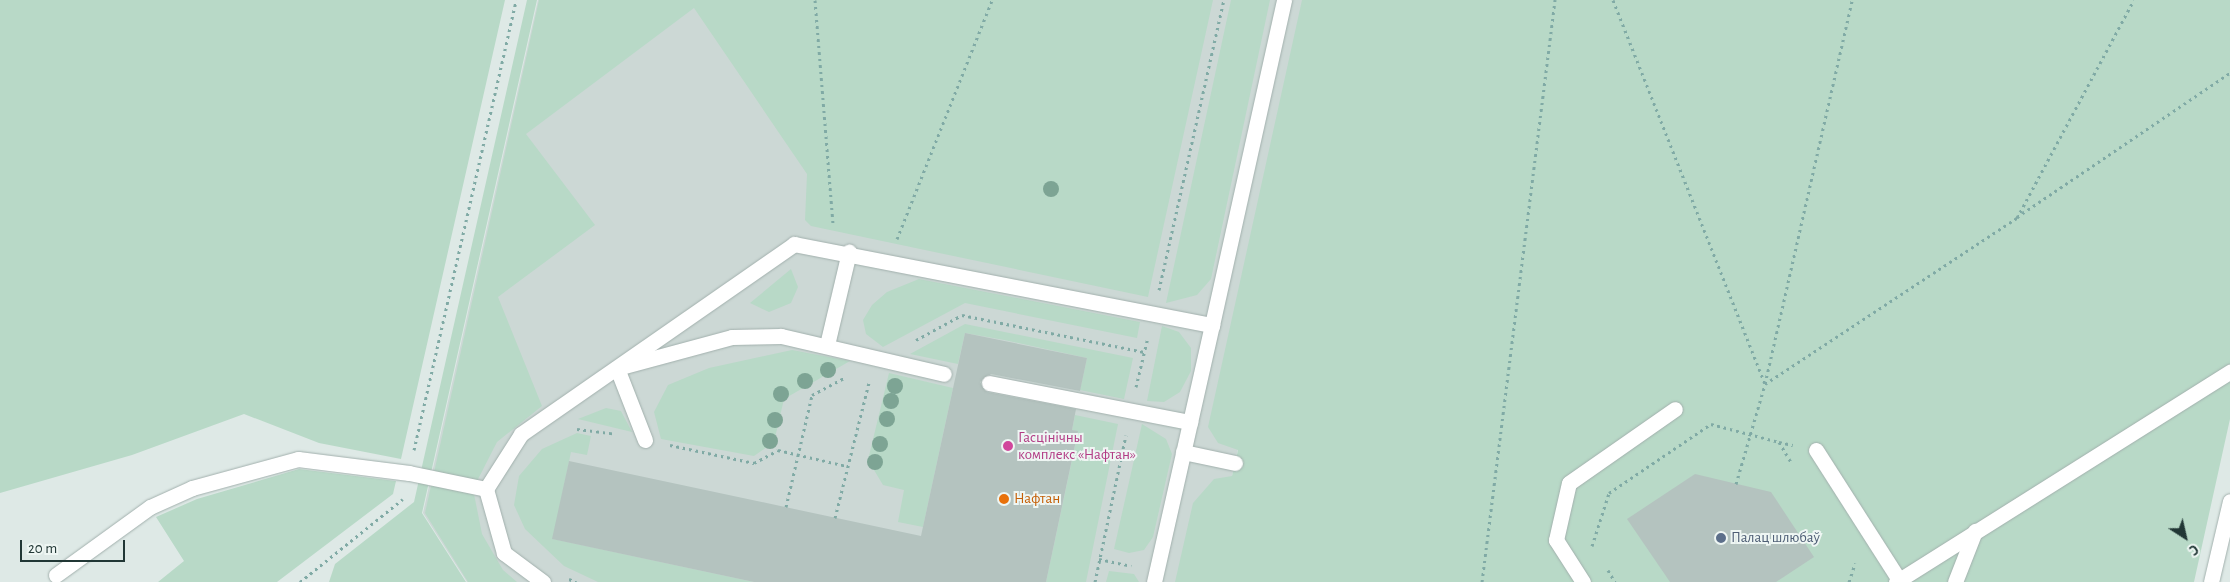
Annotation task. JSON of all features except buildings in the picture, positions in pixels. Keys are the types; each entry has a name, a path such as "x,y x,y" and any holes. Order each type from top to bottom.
{"lane":[{"path":"1155,577 1284,0"},
{"path":"543,582 504,554 486,490 521,434 794,244 842,250 1212,325"},
{"path":"827,344 842,250"},
{"path":"617,368 732,337 781,336 827,344 944,374"},
{"path":"617,368 645,440"},
{"path":"1816,450 1897,581 2230,372"},
{"path":"989,383 1190,422"},
{"path":"1583,582 1556,540 1569,483 1674,409"},
{"path":"1183,452 1235,463"},
{"path":"56,575 150,507 192,488 298,459 409,473 486,490"},
{"path":"2210,582 2230,500"},
{"path":"1955,582 1975,531"}],"path":[{"path":"300,582 403,499 516,0"},
{"path":"815,0 842,250"},
{"path":"889,260 992,0"},
{"path":"1482,582 1555,0"},
{"path":"1612,0 1765,384"},
{"path":"1736,484 1765,384 1852,0"},
{"path":"2016,218 2134,0"},
{"path":"1765,384 2016,218 2230,73"},
{"path":"835,518 870,381"},
{"path":"1596,552 1591,545 1609,493 1711,424 1779,442 1794,467"},
{"path":"572,431 581,427 754,463 778,450 847,466"},
{"path":"786,507 794,468"},
{"path":"1849,582 1856,566 1851,557"},
{"path":"1099,560 1155,577"},
{"path":"1606,567 1615,582"},
{"path":"564,577 576,582"}],"shaded area":[{"path":"538,0 1336,0 1209,582 467,582 423,513"}],"green space":[{"path":"0,0 505,0 401,459 319,443 244,414 132,455 0,493"},
{"path":"527,0 537,0 422,513 466,582 329,582 335,564 414,502"},
{"path":"539,0 1213,0 1148,297 811,226 805,220 807,174 694,8 526,134 595,225 498,297 542,406 497,442 473,489 482,534 503,570 517,582 468,582 425,513"},
{"path":"1231,0 1270,0 1211,279 1197,295 1166,303"},
{"path":"1302,0 2230,0 2230,419 2194,582 1175,582 1193,503 1214,479 1232,476 1238,450 1218,443 1208,427"},
{"path":"791,269 798,287 791,303 769,312 750,303"},
{"path":"919,279 1140,322 1137,338 965,303 883,347 866,334 863,320 872,305 887,292"},
{"path":"965,324 1133,358 1124,399 1080,390 1087,358 1004,340 965,333 958,364 910,354"},
{"path":"1162,326 1179,332 1191,348 1191,371 1180,392 1164,402 1147,401"},
{"path":"792,350 850,361 784,399 774,442 754,456 661,439 654,412 668,385 709,368"},
{"path":"889,373 953,388 923,527 898,522 904,490 883,485 868,460"},
{"path":"606,408 621,411 632,432 578,419"},
{"path":"1075,415 1118,424 1086,582 1046,582 1078,432 1072,430"},
{"path":"1142,424 1166,439 1172,454 1153,537 1144,550 1129,553 1114,549"},
{"path":"577,433 591,436 587,455 571,452 553,539 754,582 598,582 564,566 525,529 514,505 519,476 542,449"},
{"path":"299,469 396,481 393,494 277,582 158,582 184,561 156,517 197,499"},
{"path":"1109,571 1134,574 1139,582 1106,582"}],"place":[{"name":"Гасцінічны комплекс «Нафтан»","path":"1008,446"},
{"name":"Нафтан","path":"1004,499"},
{"name":"Палац шлюбаў","path":"1721,538"}]}
